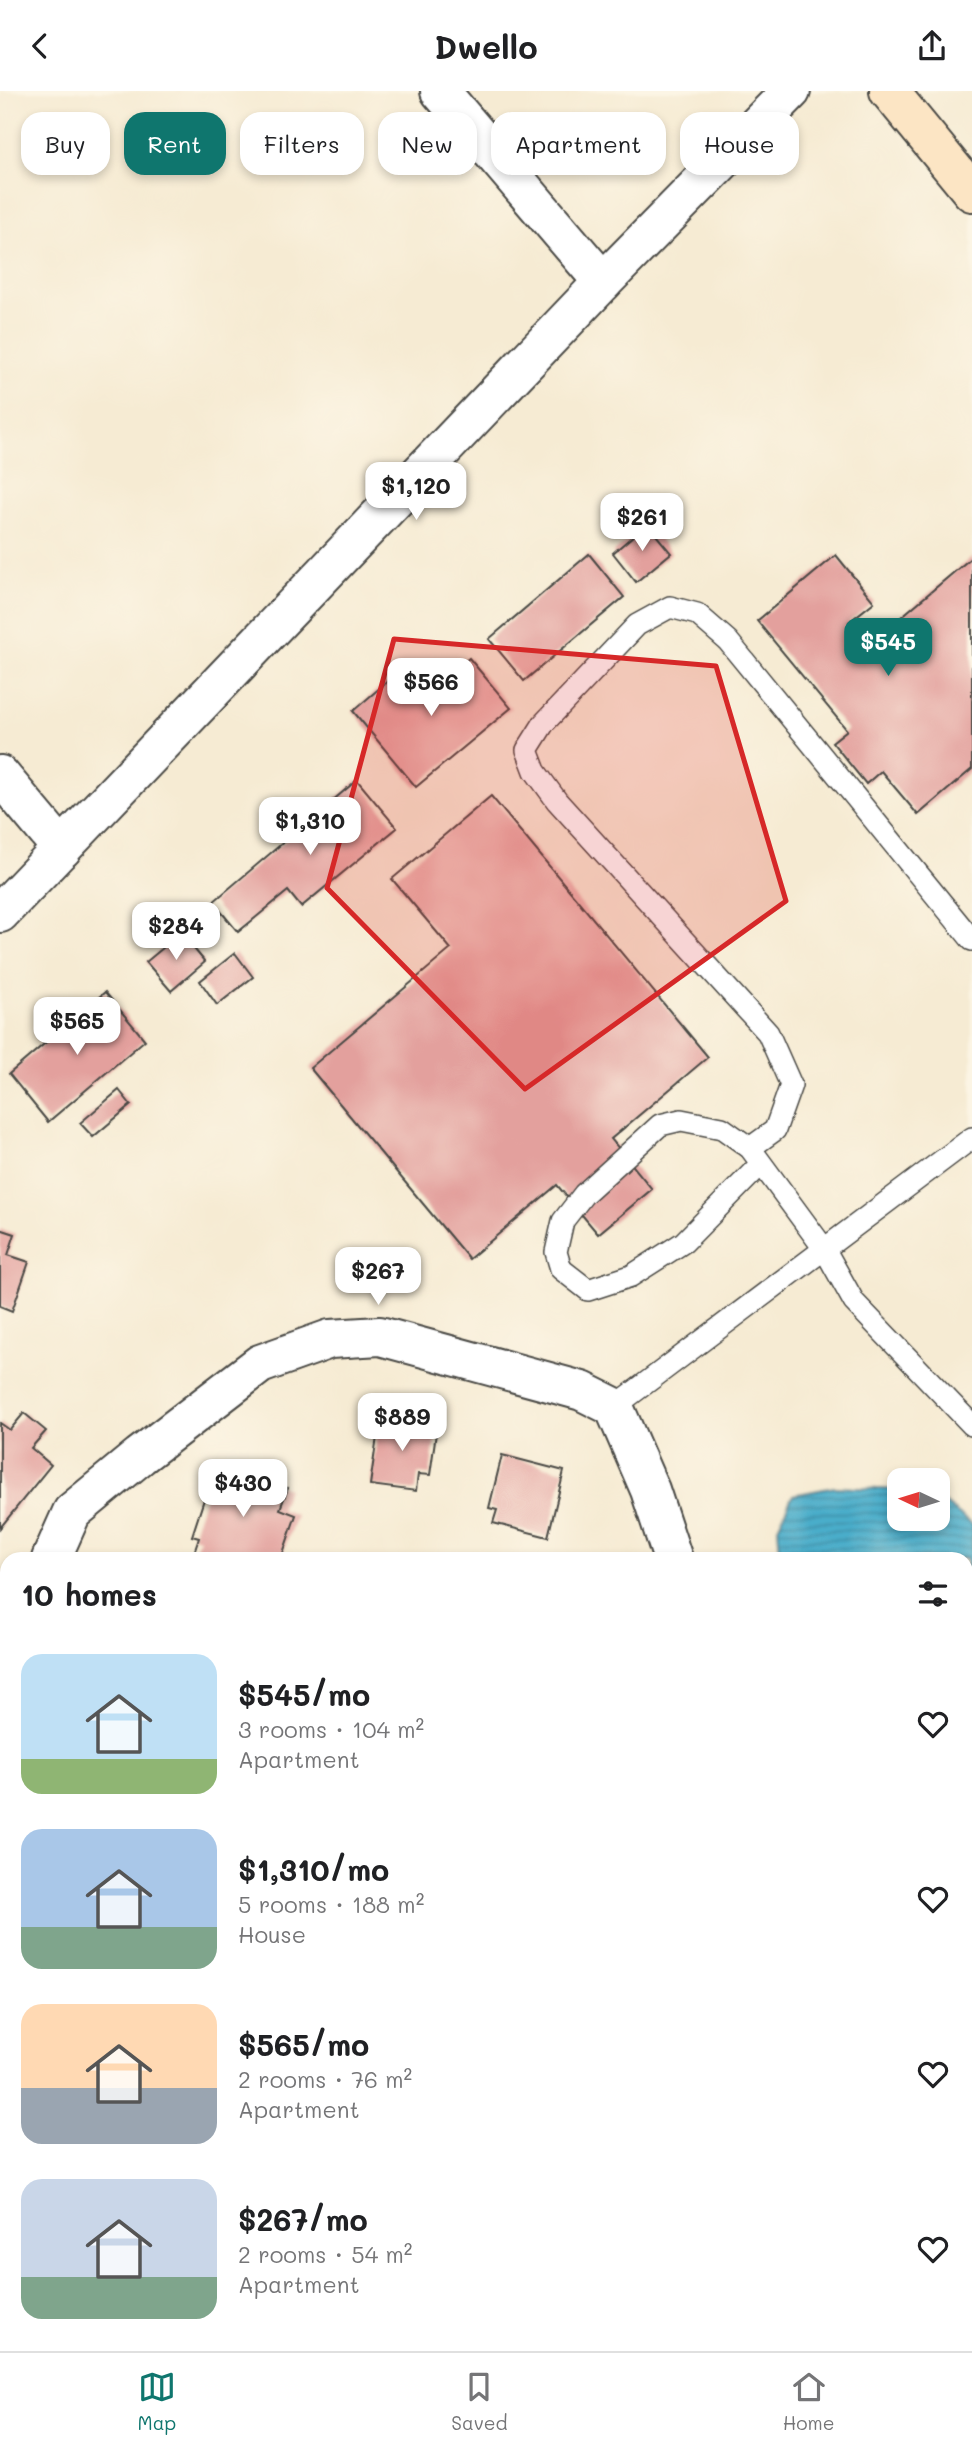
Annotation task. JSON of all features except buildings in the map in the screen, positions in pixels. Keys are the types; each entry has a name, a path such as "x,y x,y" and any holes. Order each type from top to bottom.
{"main road":[{"path":"890,91 972,192"}],"street":[{"path":"440,91 603,282"},
{"path":"0,913 603,282 791,91"},
{"path":"0,775 62,849"},
{"path":"54,1552 72,1512 260,1364 330,1339 380,1336 582,1391 614,1407 650,1490 671,1552"}],"lane":[{"path":"972,940 728,641 697,614 670,607 637,625 544,723 527,750 535,771 556,801 768,1033 791,1086 775,1130 755,1156 684,1242 631,1276 587,1290 561,1269 556,1252 563,1221 584,1194 660,1125 681,1120 722,1128 755,1156 825,1250 854,1303 972,1425"},
{"path":"614,1407 972,1138"}],"highlighted area":[{"path":"394,639 716,666 786,901 525,1089 327,888"}],"water":[{"path":"835,1487 887,1489 887,1531 950,1531 950,1508 972,1525 972,1552 780,1552 778,1527 793,1495"}]}
